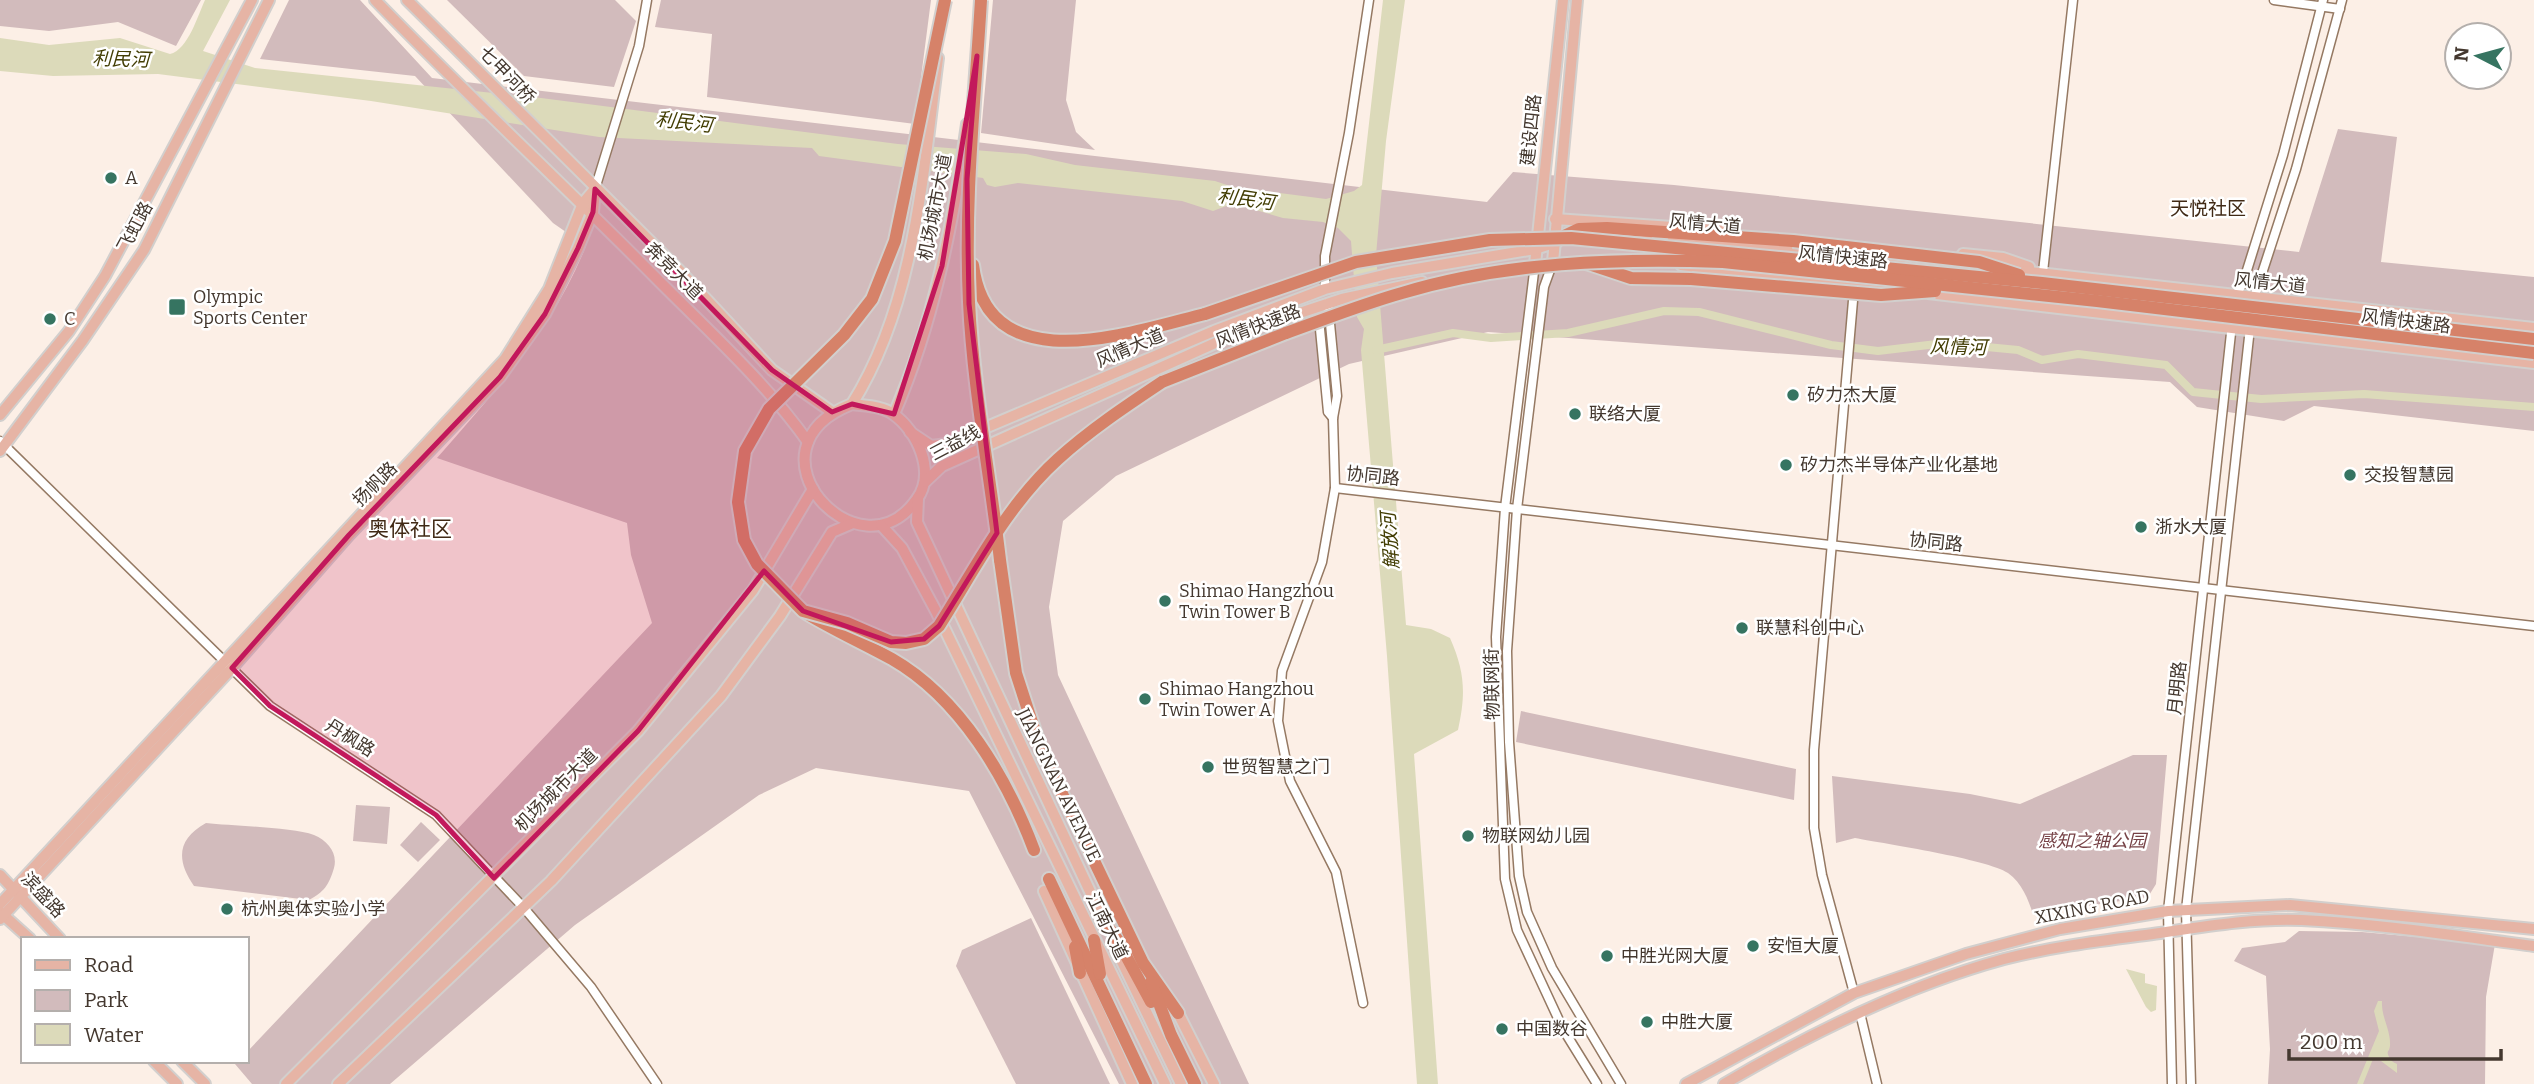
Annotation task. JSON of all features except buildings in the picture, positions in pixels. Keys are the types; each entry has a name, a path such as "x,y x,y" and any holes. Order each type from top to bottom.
{"highway":[{"path":"945,0 895,241 872,299 844,335 769,410 745,451 738,502 744,540 757,565 803,611 894,660 942,697 972,734 994,769 1034,849"},
{"path":"983,0 967,179 969,304 977,396 1016,673 1041,750 1143,963 1171,1035"},
{"name":"风情快速路","path":"983,0 986,13 973,135 971,219 976,290 988,311 1003,326 1023,336 1073,341 1121,334 1205,314 1356,262 1490,240 1533,238 1643,243 2043,278 2534,339"},
{"path":"1553,242 1578,229 1607,228 1793,242 1979,262 2043,278"},
{"path":"1579,261 1631,278 1691,279 1881,295 1965,289"},
{"name":"风情快速路","path":"803,611 846,623 891,642 906,643 925,639 939,626 1007,516 1056,460 1112,416 1162,382 1286,332 1403,292 1525,269 1679,261 1723,262 2097,301 2534,353"},
{"path":"1046,885 1072,930 1146,1084"},
{"path":"1105,923 1171,1035 1195,1084"},
{"path":"1072,930 1080,973"},
{"path":"1094,940 1097,968 1153,1084"},
{"path":"1143,963 1178,1013"}],"main road":[{"name":"飞虹路","path":"0,415 69,331 106,276 252,0"},
{"name":"飞虹路","path":"2,446 124,283 145,250 269,0"},
{"name":"奔竞大道","path":"375,0 433,60 593,212 764,388 808,442"},
{"name":"七甲河桥","path":"407,0 532,127"},
{"name":"机场城市大道","path":"852,404 872,372 884,341 911,240 945,0"},
{"name":"机场城市大道","path":"894,414 925,332 960,182 983,0"},
{"name":"建设四路","path":"1535,264 1563,0"},
{"name":"建设四路","path":"1553,262 1577,0"},
{"name":"奔竞大道","path":"532,127 679,270 772,370 832,412"},
{"path":"28,937 1,909 13,890 228,665 505,359 549,289 583,203 595,188"},
{"name":"扬帆路","path":"1,909 22,898 228,665 500,377 545,314 593,212 595,188"},
{"path":"1555,219 1650,223 2003,258 2043,278"},
{"name":"风情大道","path":"910,432 930,446 947,444 1214,331 1340,284 1535,249 1553,242 1568,243 1609,235 1651,237 2534,328"},
{"name":"风情大道","path":"1004,437 1233,335 1342,299 1390,288 1535,264 1620,256 2534,363"},
{"path":"852,404 880,408 894,414 919,447 925,482 918,498 905,513 881,525 853,523 821,505 804,466 808,442 818,423 832,412 852,404"},
{"name":"三益线","path":"925,482 942,466 1004,437"},
{"name":"机场城市大道","path":"286,1084 600,771 681,680 753,590 813,489"},
{"name":"JIANGNAN AVENUE","path":"918,498 917,522 1181,1084"},
{"path":"338,1084 524,908 721,696 780,616 832,532 853,523"},
{"name":"江南大道","path":"881,525 894,536 918,577 1166,1084"},
{"path":"1021,786 1031,785 1042,791"},
{"name":"滨盛路","path":"0,875 58,937"},
{"path":"1046,885 1080,973 1132,1084"},
{"name":"XIXING ROAD","path":"1686,1084 1854,993 1966,954 2060,929 2168,911 2290,905 2534,929"},
{"name":"XIXING ROAD","path":"1724,1084 1780,1051 1932,982 2004,959 2083,943 2186,928 2300,920 2410,929 2534,946"},
{"path":"1178,1013 1214,1084"},
{"path":"156,1063 177,1084"},
{"path":"184,1063 205,1084"}],"street":[{"name":"扬帆路","path":"595,188 639,46 647,0"},
{"path":"1325,289 1329,237 1370,0"},
{"path":"2043,278 2073,0"},
{"path":"2274,0 2341,4"},
{"name":"月明路","path":"2172,1084 2168,911 2235,297 2243,283 2283,155 2323,4"},
{"name":"月明路","path":"2191,1084 2186,910 2253,299 2296,169 2341,4"},
{"name":"物联网街","path":"1553,262 1544,287 1517,509 1507,650 1509,742 1519,876 1527,912 1552,968 1621,1084"},
{"name":"物联网街","path":"1535,264 1505,508 1496,637 1496,704 1505,879 1517,930 1547,988 1563,1029 1597,1084"},
{"path":"1854,285 1814,750 1814,828 1822,875 1854,993"},
{"path":"1323,305 1328,412 1333,418 1335,488 1322,562 1284,662 1278,721 1290,780 1336,872 1363,1003"},
{"name":"丹枫路","path":"2,446 270,706 393,783 436,815 524,908 591,987 657,1084"},
{"name":"协同路","path":"1335,488 2534,626"},
{"path":"1860,1013 1877,1084"}],"highlighted area":[{"path":"977,56 967,179 969,304 997,533 939,626 924,639 891,642 803,611 764,571 638,731 494,878 436,815 270,706 232,668 349,535 500,377 545,314 593,212 595,189 772,370 832,412 852,404 894,414 942,266"}],"green space":[{"path":"0,0 201,0 176,46 118,22 49,31 0,26"},
{"path":"289,0 360,0 432,78 1487,202 1513,172 1674,185 2299,252 2338,129 2397,137 2381,262 2534,277 2534,431 2314,406 2284,421 2197,407 2170,382 1488,332 1349,364 1116,476 1063,521 1049,607 1058,675 1249,1084 1119,1084 969,791 816,768 759,795 575,925 390,1084 252,1084 235,1064 248,1063 248,1051 652,623 631,555 627,523 437,458 501,383 539,333 557,305 586,246 553,223 415,76 260,59"},
{"path":"447,0 615,0 636,21 614,87 524,76"},
{"path":"661,0 931,0 915,124 707,97 712,34 655,27"},
{"path":"993,0 1076,0 1066,100 1076,132 1095,150 981,133"},
{"path":"1521,711 1796,769 1794,800 1516,742"},
{"name":"感知之轴公园","path":"2133,755 2167,755 2156,884 2148,897 2033,914 2021,886 2008,873 1997,868 1959,857 1855,838 1836,843 1832,776 1970,794 2020,804"},
{"path":"356,805 390,807 387,844 353,841"},
{"path":"421,822 440,840 418,862 400,845"},
{"path":"206,823 277,828 314,835 328,844 335,857 330,879 322,891 309,900 194,886 184,867 182,851 189,836"},
{"path":"1031,918 1110,1084 1016,1084 956,966 962,950"},
{"path":"2299,931 2362,932 2495,944 2486,997 2485,1084 2268,1084 2270,1049 2266,976 2234,961 2242,948 2285,942"}],"water":[{"path":"205,0 230,0 203,51 255,68 541,98 898,144 1026,154 1075,165 1215,181 1233,187 1326,199 1354,191 1362,185 1383,0 1405,0 1386,141 1376,255 1406,625 1431,629 1450,638 1463,683 1458,730 1414,754 1438,1084 1417,1084 1387,656 1361,350 1364,329 1357,317 1351,241 1338,228 1323,222 1283,218 1242,206 1229,205 1213,211 1182,201 1018,183 995,187 987,185 983,178 819,156 812,148 599,137 371,101 158,74 53,76 0,71 0,38 49,45 120,38 170,54 187,39"},
{"path":"2126,969 2145,974 2145,983 2157,986 2156,1010 2151,1012 2146,1007"},
{"path":"2378,1001 2382,1001 2389,1034 2388,1055 2397,1064 2397,1073 2377,1058 2373,1059 2363,1084 2357,1084 2379,1031 2374,1011"}],"waterway":[{"name":"风情河","path":"1376,350 1453,333 1491,338 1568,333 1664,311 1699,312 1831,345 1878,351 1945,343 2018,350 2042,360 2078,354 2166,365 2193,392 2261,399 2364,394 2534,407"}],"place":[{"name":"A","path":"111,178"},
{"name":"Olympic Sports Center","path":"177,307"},
{"name":"C","path":"50,319"},
{"name":"矽力杰大厦","path":"1793,395"},
{"name":"联络大厦","path":"1575,414"},
{"name":"矽力杰半导体产业化基地","path":"1786,465"},
{"name":"交投智慧园","path":"2350,475"},
{"name":"浙水大厦","path":"2141,527"},
{"name":"Shimao Hangzhou Twin Tower B","path":"1165,601"},
{"name":"联慧科创中心","path":"1742,628"},
{"name":"Shimao Hangzhou Twin Tower A","path":"1145,699"},
{"name":"世贸智慧之门","path":"1208,767"},
{"name":"物联网幼儿园","path":"1468,836"},
{"name":"杭州奥体实验小学","path":"227,909"},
{"name":"安恒大厦","path":"1753,946"},
{"name":"中胜光网大厦","path":"1607,956"},
{"name":"中胜大厦","path":"1647,1022"},
{"name":"中国数谷","path":"1502,1029"}],"district":[{"name":"天悦社区","path":"2208,208"},
{"name":"奥体社区","path":"410,529"}],"water label":[{"name":"利民河","path":"121,59"},
{"name":"利民河","path":"684,122"},
{"name":"利民河","path":"1246,199"},
{"name":"解放河","path":"1390,541"}]}
